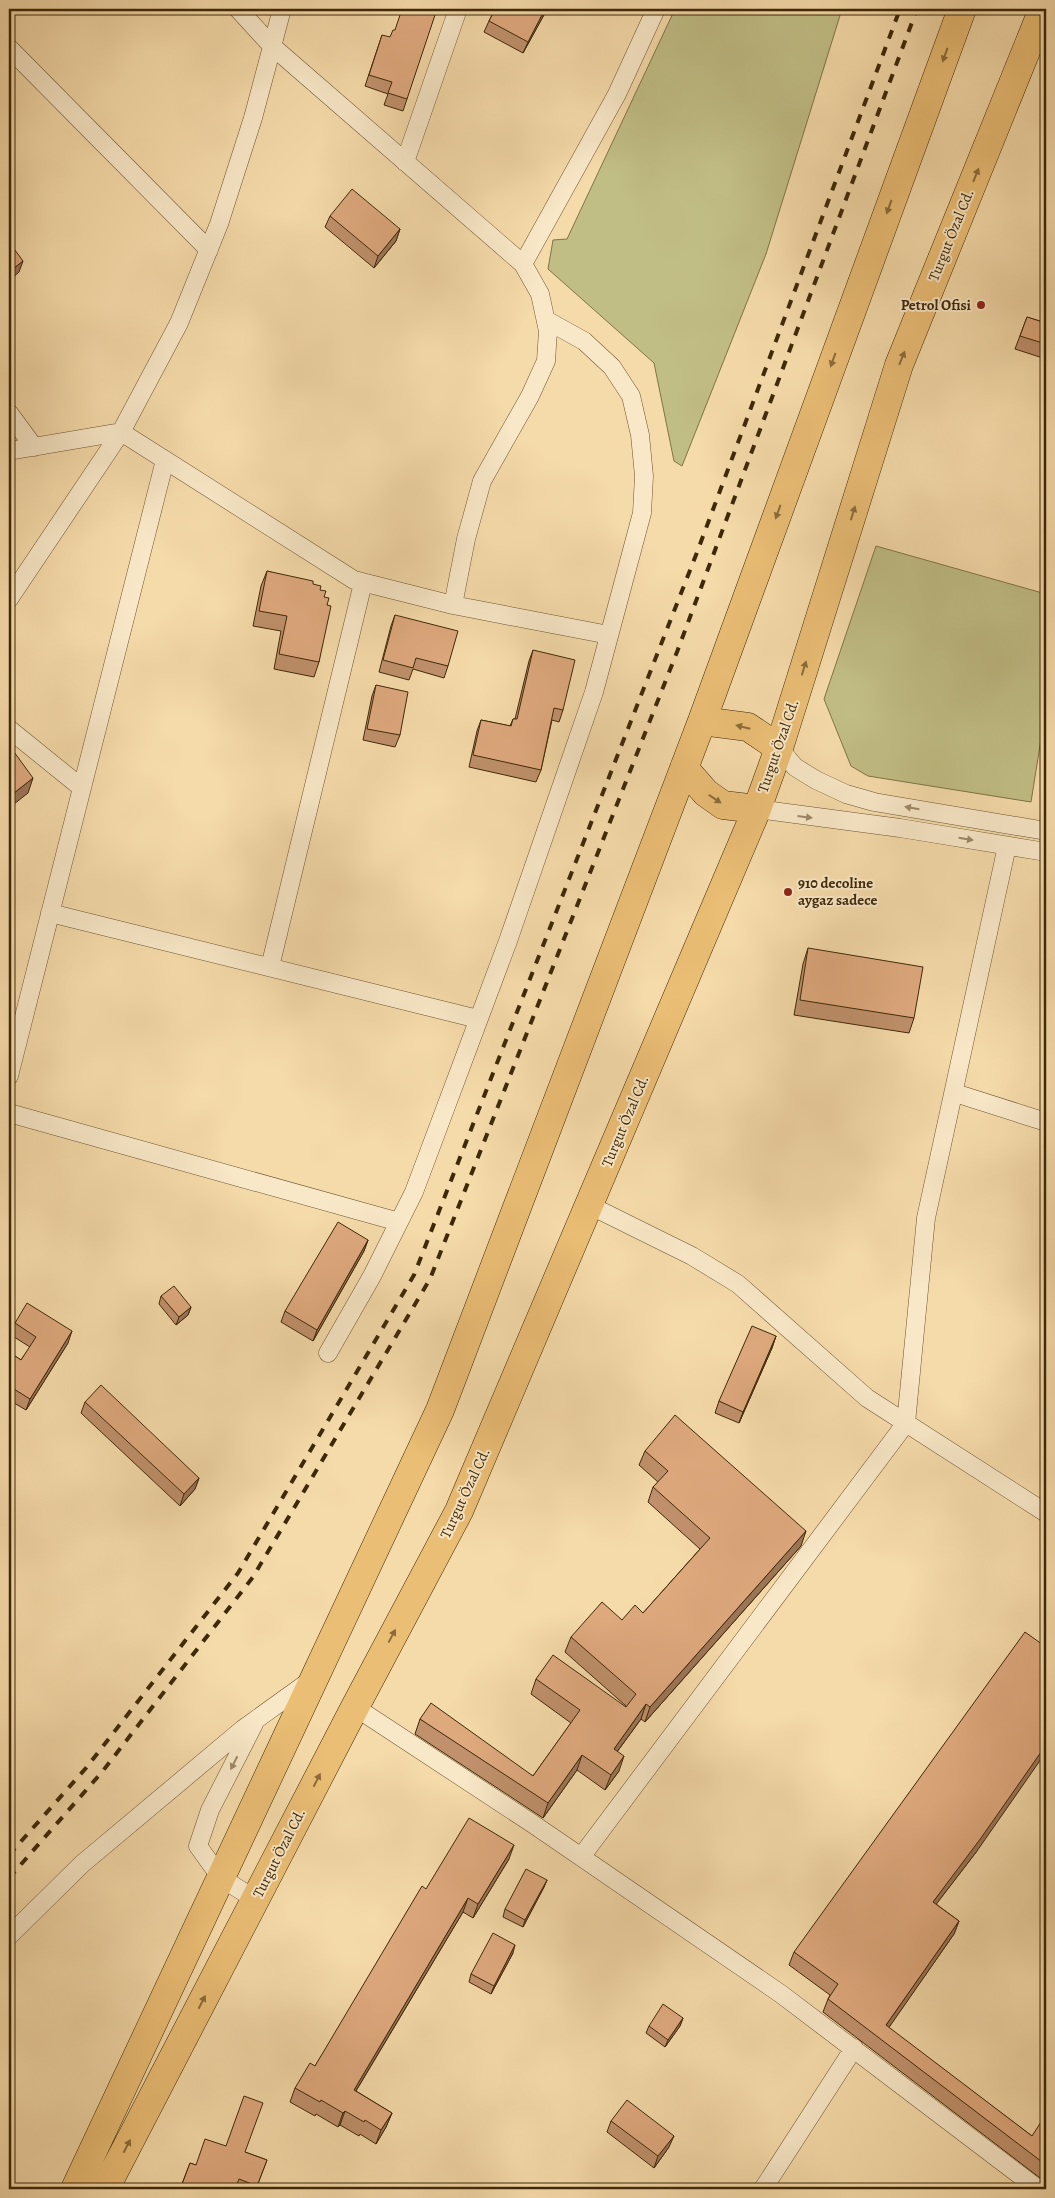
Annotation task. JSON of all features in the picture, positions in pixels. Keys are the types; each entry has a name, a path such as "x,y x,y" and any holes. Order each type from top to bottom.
{"main road":[{"path":"75,2189 440,1410 702,721 962,9"},
{"name":"Turgut Özal Cd.","path":"105,2189 459,1511 757,809 779,748 899,365 1043,9"},
{"path":"702,721 748,727 779,748"},
{"path":"684,768 706,793 723,805 757,809"}],"street":[{"path":"238,9 272,46 523,264 540,294 548,330 546,361 530,396 482,481 466,539 453,605"},
{"path":"9,599 121,432 179,324 209,250 253,118 282,9"},
{"path":"405,162 458,9"},
{"path":"523,264 617,94 656,9"},
{"path":"9,48 209,250"},
{"path":"328,1353 372,1276 414,1192 478,1019 594,692 642,513 644,476 640,435 631,396 612,367 584,341 546,320"},
{"path":"9,413 34,447"},
{"path":"9,451 121,432 354,580 453,605 609,635"},
{"path":"9,1076 165,460"},
{"path":"270,967 363,583"},
{"path":"9,729 82,788"},
{"path":"779,748 794,767 846,794 874,802 1046,831"},
{"path":"757,809 1046,852"},
{"path":"581,1857 906,1423 926,1218 955,1093 1007,846"},
{"path":"50,913 478,1019"},
{"path":"955,1093 1046,1122"},
{"path":"9,1113 399,1222"},
{"path":"589,1205 692,1256 738,1284 867,1398 1046,1513"},
{"path":"9,1936 82,1864 256,1720 315,1677"},
{"path":"355,1707 581,1857 781,1994 1038,2189"},
{"path":"255,1899 221,1878 198,1846 210,1810 256,1720"},
{"path":"763,2189 854,2048"}],"shaded area":[{"path":"675,9 842,9 766,254 682,466 674,461 654,363 548,269 553,240 567,239"},
{"path":"876,546 1046,594 1046,708 1031,802 868,776 851,766 824,699"}],"building":[{"path":"402,9 437,9 407,99 388,93 392,82 369,75 382,35 390,37 393,30 395,30"},
{"path":"495,9 545,9 528,42 489,21"},
{"path":"352,189 400,229 378,256 330,216"},
{"path":"9,242 23,261 9,272"},
{"path":"1027,317 1046,323 1046,344 1020,336"},
{"path":"267,571 313,581 313,584 321,586 320,590 326,591 324,597 329,598 327,605 331,606 319,662 279,654 287,616 259,611"},
{"path":"395,615 458,631 448,666 416,658 413,668 383,660"},
{"path":"533,650 575,660 563,710 554,708 541,770 473,755 481,720 511,726 513,719 517,719"},
{"path":"376,685 408,692 400,735 367,729"},
{"path":"9,745 33,778 9,797"},
{"path":"808,948 923,967 914,1018 800,1000"},
{"path":"338,1222 368,1240 317,1330 285,1311"},
{"path":"174,1286 191,1307 179,1317 161,1296"},
{"path":"27,1303 72,1331 30,1399 9,1386 9,1352 21,1360 36,1337 15,1323"},
{"path":"752,1326 776,1336 743,1412 719,1401"},
{"path":"101,1385 199,1478 184,1494 85,1402"},
{"path":"675,1415 806,1531 650,1707 646,1704 614,1749 624,1756 611,1775 582,1755 548,1803 420,1719 431,1703 533,1776 580,1710 536,1679 553,1655 626,1707 636,1694 571,1637 602,1602 622,1620 635,1605 643,1613 710,1538 653,1487 668,1471 645,1451"},
{"path":"1025,1632 1046,1647 1046,1745 981,1838 933,1902 959,1921 886,2025 1032,2136 1041,2122 1046,2126 1046,2165 828,1999 838,1984 794,1952"},
{"path":"469,1818 514,1845 478,1904 468,1898 354,2090 392,2113 381,2130 365,2120 364,2122 345,2111 343,2113 295,2088 310,2063 315,2066 422,1886 426,1889"},
{"path":"526,1869 547,1880 525,1920 505,1909"},
{"path":"493,1933 515,1945 494,1986 471,1974"},
{"path":"663,2004 683,2018 668,2040 649,2026"},
{"path":"244,2096 263,2103 245,2152 267,2160 257,2186 239,2179 235,2189 186,2189 181,2187 190,2163 196,2165 205,2139 226,2146"},
{"path":"627,2100 674,2136 658,2156 611,2121"},
{"path":"677,2184 686,2189 673,2189"}],"railway":[{"path":"9,1855 86,1768 238,1573 414,1275 696,555 900,9"},
{"path":"9,1878 102,1772 253,1577 430,1279 677,652 917,9"}],"place":[{"name":"Petrol Ofisi","path":"981,305"},
{"name":"910 decoline aygaz sadece","path":"788,892"}]}
